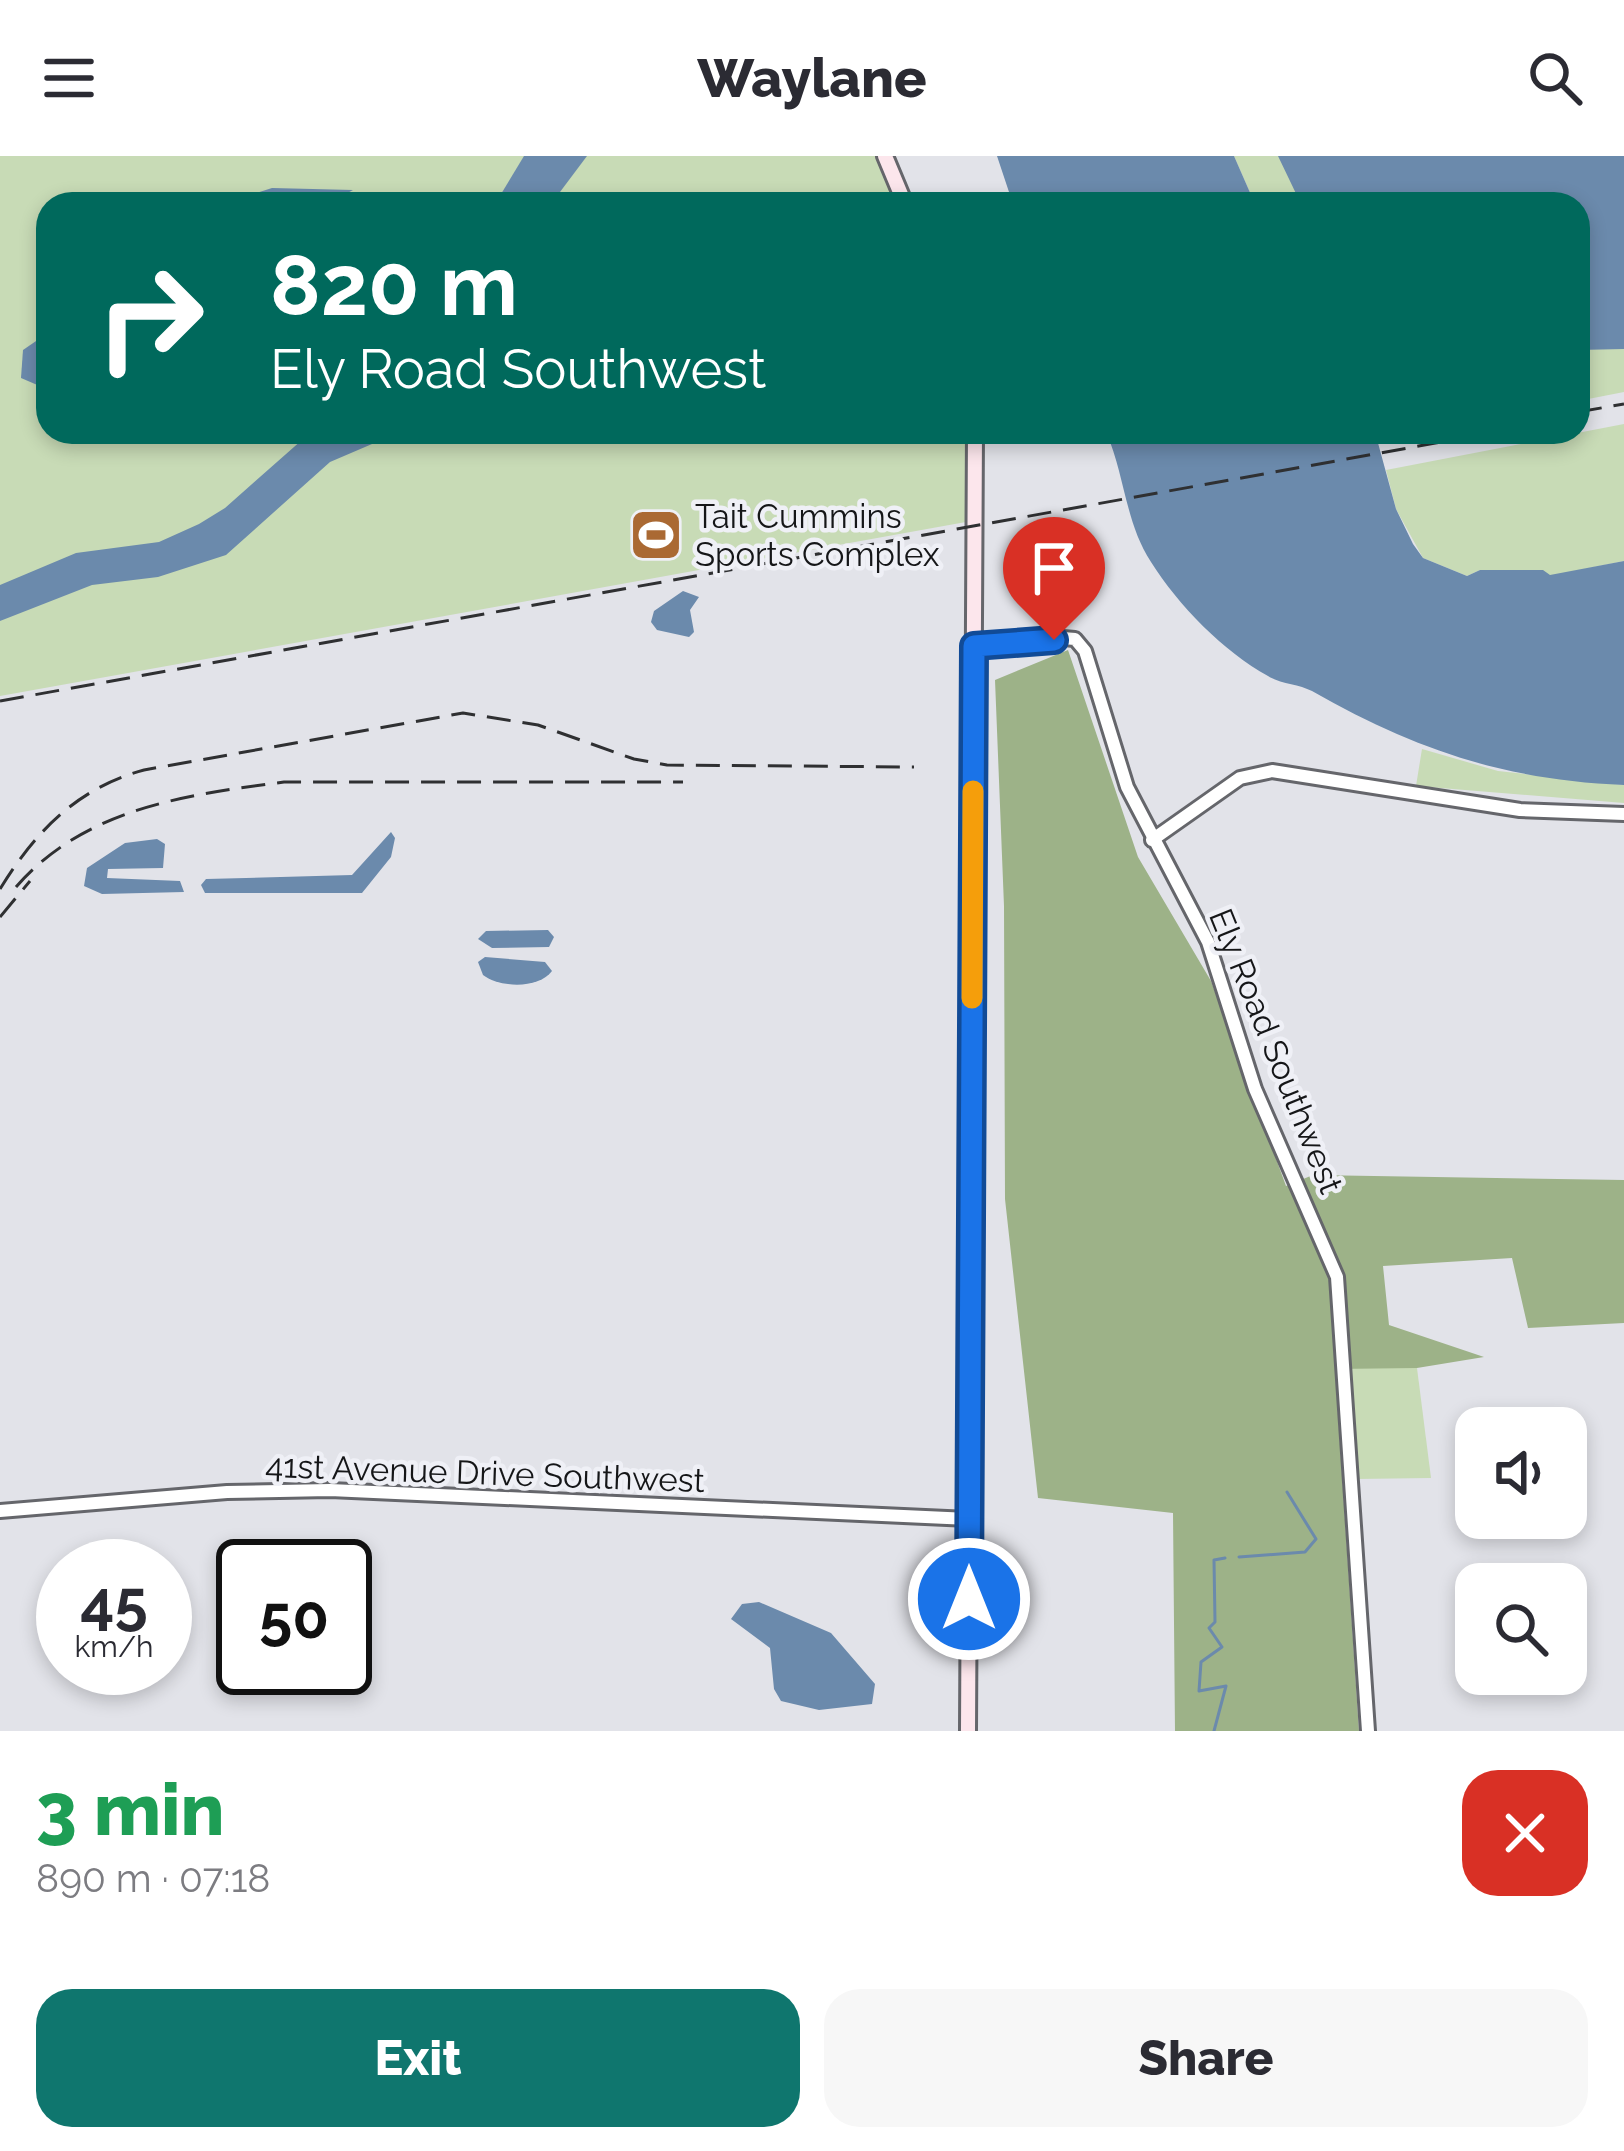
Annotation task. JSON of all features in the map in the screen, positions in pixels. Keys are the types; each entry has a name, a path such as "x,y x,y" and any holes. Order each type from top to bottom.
{"main road":[{"path":"886,156 900,192"},
{"path":"968,1731 975,444"}],"street":[{"name":"Ely Road Southwest","path":"974,646 1075,639 1085,651 1127,787 1217,964 1255,1089 1336,1277 1368,1731"},
{"path":"1152,840 1240,778 1272,770 1520,810 1624,814"},
{"name":"41st Avenue Drive Southwest","path":"0,1511 227,1492 330,1490 969,1519"}],"green space":[{"path":"0,156 885,156 900,192 36,192 36,444 975,444 977,520 0,696"},
{"path":"1234,156 1624,156 1624,392 1590,399 1590,192 1250,192"},
{"path":"1624,424 1624,561 1550,576 1480,570 1467,576 1423,558 1396,509 1386,470 1521,444 1590,444 1590,431"},
{"path":"1068,650 1138,857 1211,981 1286,1186 1313,1175 1624,1180 1624,1323 1528,1328 1512,1258 1383,1266 1389,1325 1484,1357 1417,1368 1335,1369 1359,1731 1175,1731 1173,1513 1038,1498 1005,1199 1004,906 995,680"},
{"path":"1422,749 1498,771 1624,785 1624,803 1416,786"},
{"path":"1351,1367 1417,1368 1431,1478 1357,1479"}],"water":[{"path":"524,156 587,156 560,192 502,192"},
{"path":"997,156 1234,156 1250,192 1009,192"},
{"path":"1278,156 1624,156 1624,349 1590,350 1590,192 1295,192"},
{"path":"272,188 353,190 349,192 259,192"},
{"path":"36,341 36,384 21,378 23,350"},
{"path":"297,444 372,444 330,462 226,555 158,577 92,585 0,621 0,585 76,553 159,542 225,508"},
{"path":"1110,444 1378,444 1396,509 1423,558 1467,576 1480,570 1543,570 1550,575 1624,561 1624,785 1539,776 1461,758 1251,666 1203,626 1151,562 1136,531"},
{"path":"683,591 699,597 690,610 694,632 689,637 657,630 651,622 654,611"},
{"path":"391,832 395,838 391,857 362,893 205,893 201,885 206,879 352,875"},
{"path":"157,839 165,844 163,868 108,869 107,878 180,881 184,892 102,894 84,886 87,868 125,843"},
{"path":"548,930 554,937 549,947 492,948 478,939 486,931"},
{"path":"485,957 545,962 552,971 529,984 499,982 483,975 478,962"},
{"path":"759,1602 831,1633 875,1684 872,1704 819,1710 781,1701 774,1689 770,1648 731,1619 742,1604"}],"waterway":[{"path":"1239,1557 1305,1552 1316,1539 1287,1492"},
{"path":"1214,1731 1226,1686 1199,1691 1201,1662 1222,1647 1209,1628 1215,1622 1214,1560 1225,1558"}],"railway":[{"path":"1590,410 1624,404"},
{"path":"0,701 1430,444"},
{"path":"0,889 60,815 120,778 463,713 538,725 634,759 667,765 914,767"},
{"path":"16,887 43,860 105,822 210,793 284,782 683,782"},
{"path":"0,917 30,881"}],"slow traffic":[{"path":"972,998 973,791"}],"place":[{"name":"Tait Cummins Sports Complex","path":"656,535"}],"route":[{"path":"969,1599 974,646 1054,640"}]}
